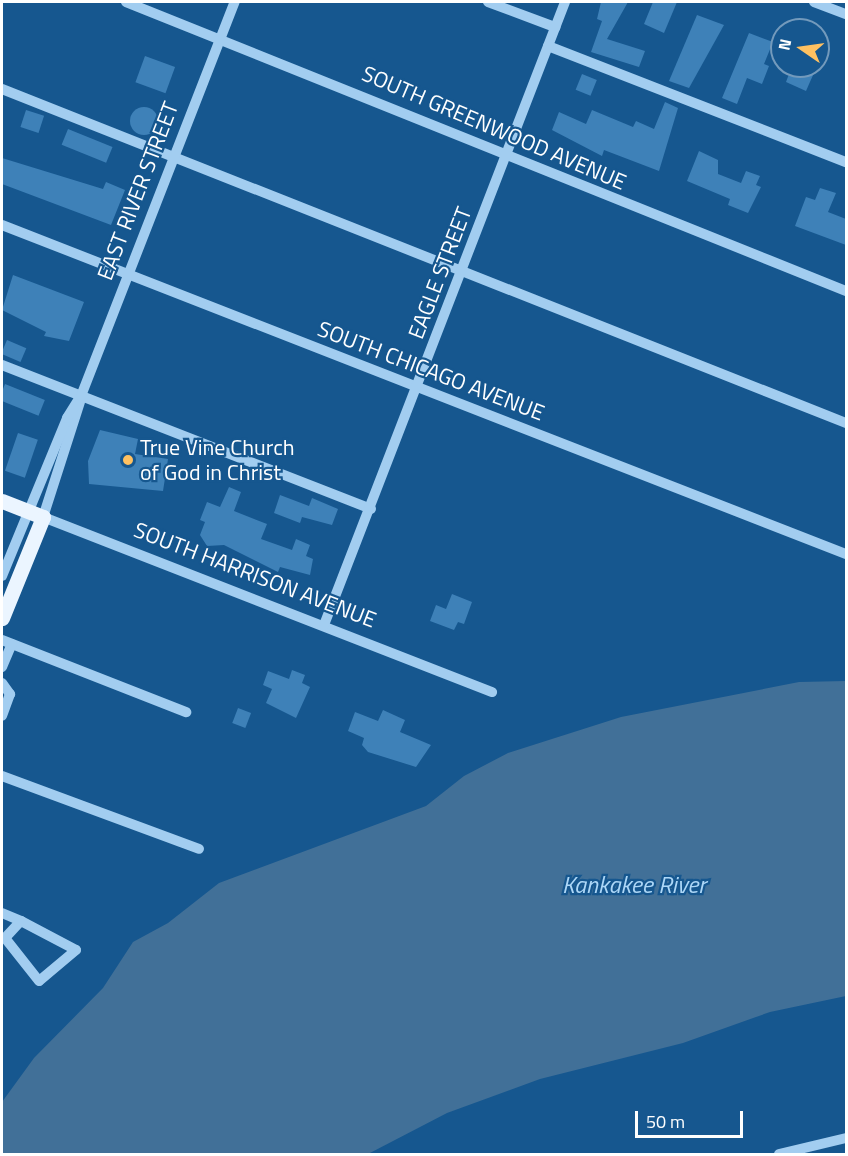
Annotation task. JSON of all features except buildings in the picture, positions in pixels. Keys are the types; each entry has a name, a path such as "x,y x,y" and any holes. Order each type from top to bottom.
{"main road":[{"name":"SOUTH HARRISON AVENUE","path":"2,501 43,517"},
{"name":"EAST RIVER STREET","path":"2,618 43,517"}],"street":[{"name":"SOUTH GREENWOOD AVENUE","path":"126,2 495,146 505,157 846,291"},
{"name":"EAST RIVER STREET","path":"2,576 27,511 81,396 235,2"},
{"path":"488,2 555,27"},
{"name":"EAGLE STREET","path":"324,625 418,387 565,2"},
{"path":"814,2 846,14"},
{"path":"548,45 846,162"},
{"path":"2,89 461,273 846,423"},
{"name":"SOUTH CHICAGO AVENUE","path":"2,225 846,554"},
{"path":"2,365 371,508"},
{"name":"EAST RIVER STREET","path":"43,517 74,434 81,396"},
{"name":"SOUTH HARRISON AVENUE","path":"43,517 492,692"},
{"path":"2,667 7,642 186,712"},
{"path":"2,683 10,694 2,716"},
{"path":"2,776 199,849"},
{"path":"2,913 21,921 42,931 76,950 39,981 5,938 21,921"},
{"path":"779,1155 846,1138"}],"water":[{"name":"Kankakee River","path":"846,681 846,996 770,1012 683,1043 540,1079 447,1113 368,1154 2,1154 2,1102 34,1058 103,988 133,942 168,923 219,883 426,806 464,776 508,753 621,717 799,682"}],"place":[{"name":"True Vine Church of God in Christ","path":"128,460"}]}
